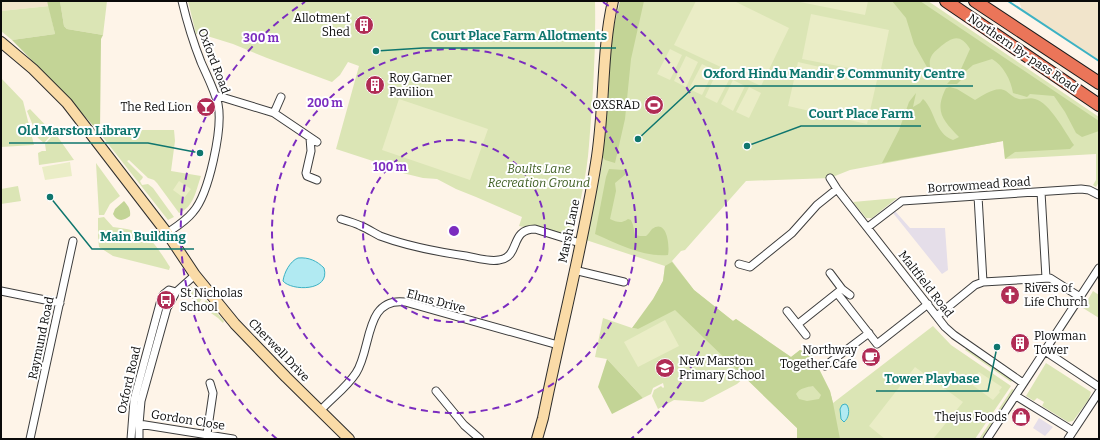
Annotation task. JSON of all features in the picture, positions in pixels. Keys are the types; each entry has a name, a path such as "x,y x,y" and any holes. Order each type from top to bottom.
{"highway":[{"name":"Northern By-pass Road","path":"946,1 1099,105"},
{"name":"Northern By-pass Road","path":"975,1 1099,83"}],"main road":[{"path":"606,1 607,28"},
{"name":"Marsh Lane","path":"537,439 543,418 580,243 597,155 604,93 607,28 613,1"},
{"name":"Cherwell Drive","path":"1,42 33,69 67,103 167,233 195,275 245,335 349,439"}],"street":[{"name":"Oxford Road","path":"167,233 193,213 204,192 208,181 219,127 216,95 200,60 182,1"},
{"path":"216,95 274,113 317,142"},
{"path":"274,113 281,97"},
{"path":"310,138 311,151 306,173 307,176 317,180"},
{"name":"Maltfield Road","path":"830,178 837,189 937,316 954,335 1023,384"},
{"path":"739,264 750,266 792,233 817,205 837,189"},
{"name":"Borrowmead Road","path":"868,227 902,201 1086,189 1099,195"},
{"path":"1041,192 1046,278"},
{"path":"978,196 983,282"},
{"path":"341,219 390,239 432,250 488,260 499,260 508,257 513,252 519,236 531,229 580,243"},
{"name":"Raymund Road","path":"30,439 73,241"},
{"path":"987,439 1099,268"},
{"path":"574,270 624,282"},
{"path":"830,273 840,291 877,344 928,304"},
{"name":"Oxford Road","path":"139,439 139,424 143,391 164,316 169,303 176,292 195,275"},
{"path":"937,316 975,285 983,282 1046,278 1051,279 1080,297"},
{"name":"Oxford Road","path":"131,439 134,400 161,300 167,291 169,290 176,292"},
{"path":"1,291 60,303"},
{"path":"840,291 850,295"},
{"path":"798,324 840,291"},
{"name":"Elms Drive","path":"320,410 355,374 360,366 376,315 383,307 390,303 405,302 558,346"},
{"path":"787,311 806,335"},
{"path":"825,366 869,333"},
{"path":"1045,351 1099,386"},
{"path":"207,434 213,393 210,384"},
{"path":"436,391 464,425 480,439"},
{"path":"1068,439 1099,392"},
{"path":"1016,396 1073,431"},
{"name":"Gordon Close","path":"139,424 233,439"}],"shaded area":[{"path":"1,1 47,1 49,6 1,11"},
{"path":"1019,1 1099,1 1099,61 1022,10"},
{"path":"895,211 910,228 945,228 948,270 942,274 893,213"},
{"path":"1039,418 1053,427 1045,436 1033,428"}],"green space":[{"path":"47,1 60,1 64,26 67,29 103,35 101,39 100,130 98,131 63,92 12,40 55,34"},
{"path":"60,1 107,1 103,35 67,29 64,26"},
{"name":"Boults Lane Recreation Ground","path":"188,1 595,1 594,73 588,156 573,236 519,226 522,217 456,189 437,179 423,178 382,168 382,164 336,149 359,66 348,62 340,75 332,82 233,44 196,34"},
{"path":"620,1 644,1 631,59 625,119 615,163 605,160 601,155 613,31"},
{"path":"621,1 928,1 1099,117 1099,182 1096,187 1093,185 1096,180 1096,154 1005,159 1003,141 850,170 830,178 746,181 685,250 681,251 672,261 694,290 733,321 736,319 791,357 800,350 812,355 830,391 833,403 933,326 951,345 1011,386 975,439 797,439 797,428 745,377 737,384 703,402 674,400 658,409 652,396 654,390 661,386 663,388 664,387 663,383 653,388 651,394 643,398 607,359 595,357 603,318 638,329 663,281 665,266 586,240 602,165 613,31"},
{"path":"696,1 734,1 789,28 761,86 674,45"},
{"path":"800,1 868,1 865,15"},
{"path":"892,1 920,1 1099,121 1099,131 1082,137 1076,133 1065,112 1054,96 1030,94 1027,97 1013,93 1006,73 1000,65 992,59 973,65 966,71 965,76 957,84 947,84 961,69 970,49 963,41 956,38 948,41 932,55 930,68 932,76 914,44 906,18"},
{"path":"49,6 55,34 12,40 1,31 1,11"},
{"path":"811,14 889,30 880,74 802,59"},
{"path":"670,49 682,55 670,80 657,74"},
{"path":"686,56 698,62 686,87 674,81"},
{"path":"798,62 877,80 867,124 788,106"},
{"path":"702,64 714,70 702,95 689,89"},
{"path":"717,72 730,78 717,103 705,97"},
{"path":"1,78 23,101 34,145 1,147"},
{"path":"733,80 745,86 733,111 721,104"},
{"path":"749,87 761,93 749,118 736,112"},
{"path":"950,87 957,89 975,100 990,91 998,89 1002,89 1017,98 1033,98 1041,102 1052,112 1074,145 1070,149 1015,152 1005,159 1003,141 882,163 899,130 909,102 916,93 913,107 920,103 923,99 942,132 953,140 959,137 945,120 941,110 942,96 946,88"},
{"path":"399,99 488,129 470,180 382,150"},
{"path":"30,109 53,133 44,143 38,138 27,111"},
{"path":"174,130 175,141 171,171 201,176 194,198 188,207 179,213 154,180 148,178 129,160 127,161 143,177 140,181 142,185 148,184 153,188 174,217 168,220 98,131"},
{"path":"55,133 74,160 39,165 38,153 46,151 45,144"},
{"path":"70,162 72,176 45,180 42,167"},
{"path":"96,163 120,196 110,204 104,215 99,215"},
{"path":"609,169 624,170 626,174 615,183 616,191 610,219 619,222 623,222 628,219 631,220 635,235 640,236 646,236 652,229 661,227 664,230 668,240 668,255 640,252 621,246 595,234 606,177"},
{"path":"179,181 191,189 184,198 173,190"},
{"path":"18,186 21,201 1,204 1,189"},
{"path":"897,198 872,218 866,218 853,202"},
{"path":"124,201 130,209 130,216 121,220 116,218 113,214 115,209"},
{"path":"104,217 113,227 134,231 148,238 164,257 170,267 169,270 113,256 99,247 98,218"},
{"path":"672,262 694,290 733,321 736,319 791,357 800,350 812,355 830,391 840,439 797,439 797,428 675,310 638,329 632,328 653,299 663,281 665,266","holes":["813,386 821,395 819,399 807,401 799,399 796,394 806,387"]},
{"path":"190,286 203,297 199,303 191,298 186,290"},
{"path":"1093,291 1099,295 1099,318 1083,308"},
{"path":"206,300 224,321 223,323 201,306"},
{"path":"665,320 679,346 638,367 624,342"},
{"path":"967,348 1013,379 1011,382 965,350"},
{"path":"607,359 643,398 612,414 598,387"},
{"path":"1046,363 1091,392 1089,399 1073,421 1068,422 1042,406 1044,402 1037,398 1034,401 1026,396"},
{"path":"915,367 963,402 933,439 885,439 869,426"},
{"path":"979,372 1002,387 999,391 1000,392 993,400 971,384 975,375 976,376"},
{"path":"1012,389 1014,390 982,439 979,439"}],"water":[{"path":"298,258 312,260 319,263 324,268 325,276 322,282 309,287 301,288 294,287 283,281 288,268 292,262"},
{"path":"845,404 848,407 849,412 844,422 841,419 840,409 842,405"}],"waterway":[{"path":"1008,1 1099,61"}],"place":[{"name":"Allotment Shed","path":"364,25"},
{"name":"Court Place Farm Allotments","path":"376,51"},
{"name":"Roy Garner Pavilion","path":"375,85"},
{"name":"OXSRAD","path":"654,105"},
{"name":"The Red Lion","path":"206,107"},
{"name":"Oxford Hindu Mandir & Community Centre","path":"638,139"},
{"name":"Court Place Farm","path":"747,146"},
{"name":"Old Marston Library","path":"200,153"},
{"name":"Main Building","path":"50,197"},
{"name":"Rivers of Life Church","path":"1010,295"},
{"name":"St Nicholas School","path":"166,300"},
{"name":"Plowman Tower","path":"1020,343"},
{"name":"Tower Playbase","path":"997,347"},
{"name":"Northway Together Cafe","path":"871,357"},
{"name":"New Marston Primary School","path":"665,368"},
{"name":"Thejus Foods","path":"1021,417"}]}
